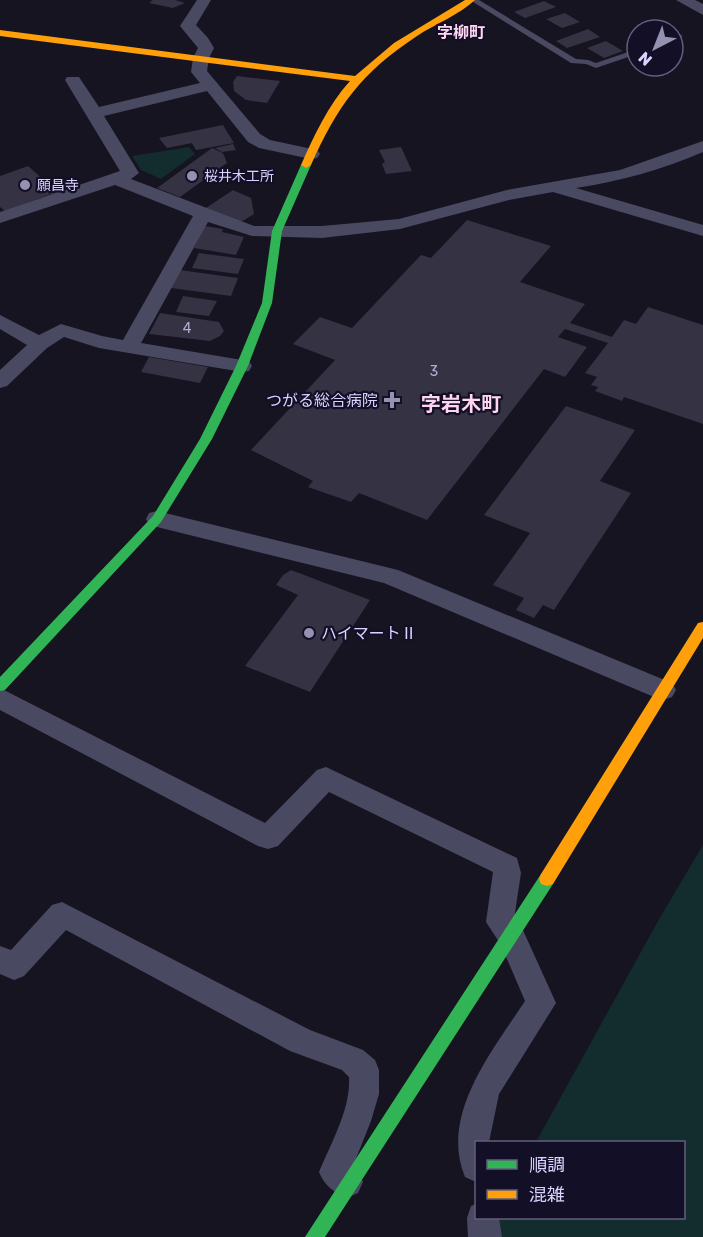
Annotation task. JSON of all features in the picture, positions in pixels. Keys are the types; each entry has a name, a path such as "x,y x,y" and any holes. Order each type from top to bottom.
{"street":[{"path":"204,0 188,26 203,41 206,48 201,58 199,72 254,138 265,144 311,154"},
{"path":"0,686 157,519 206,439 242,366 267,303 277,231 311,154 341,100 356,79 401,43 472,0"},
{"path":"683,0 703,10"},
{"path":"0,33 356,79"},
{"path":"0,218 116,179 130,172 73,80"},
{"path":"93,113 209,86"},
{"path":"116,179 252,231 322,232 400,224 507,195 623,175 662,164 703,146"},
{"path":"554,188 703,231"},
{"path":"129,347 203,214"},
{"path":"0,321 40,344"},
{"path":"0,381 40,344 62,330 99,342 242,366"},
{"path":"157,519 390,576 663,690"},
{"path":"314,1237 512,937 703,627"},
{"path":"0,698 268,838 326,778 507,866 508,877 501,902 500,922 512,937 541,1003 485,1089 473,1141 475,1154"},
{"path":"0,959 14,967 62,914 301,1041 352,1060 364,1070 366,1082 355,1120 335,1172 349,1183"},
{"path":"483,1219 485,1237"}],"lane":[{"path":"472,0 574,61 588,62 596,66 625,55"}],"green space":[{"path":"189,147 195,154 161,179 141,170 132,156"},
{"path":"703,845 703,1237 484,1237 494,1219 685,1219 685,1141 537,1141 658,921"}],"building":[{"path":"153,0 175,0 185,3 173,8 149,3"},
{"path":"544,1 556,7 525,18 514,12"},
{"path":"565,13 580,22 562,28 546,19"},
{"path":"588,29 600,37 567,48 556,41"},
{"path":"606,41 623,51 604,58 587,48"},
{"path":"237,76 280,81 267,103 246,100 234,91 233,82"},
{"path":"223,125 234,143 196,150 192,143 167,148 159,138"},
{"path":"233,144 236,150 222,152 215,148"},
{"path":"401,147 412,171 386,174 382,164 385,162 379,150"},
{"name":"桜井木工所","path":"212,148 223,153 227,163 180,197 157,188"},
{"name":"願昌寺","path":"28,166 60,194 55,196 51,194 5,211 0,207 0,176"},
{"path":"233,190 251,198 254,214 241,222 206,208"},
{"name":"つがる総合病院","path":"467,220 551,246 520,282 585,304 570,323 612,337 624,320 636,324 648,307 703,325 703,424 624,397 622,401 595,391 598,387 591,385 597,377 585,373 608,343 565,329 558,337 587,347 565,377 544,369 427,520 359,493 351,502 308,487 313,481 251,450 335,360 293,344 320,317 352,328 421,255 431,258"},
{"path":"205,226 223,229 222,232 244,237 236,255 194,248"},
{"path":"199,253 244,259 238,274 192,268"},
{"path":"180,270 238,278 231,296 171,288"},
{"path":"183,296 217,301 209,316 176,312"},
{"path":"160,313 219,322 224,331 210,341 149,334"},
{"path":"149,357 208,367 200,383 141,372"},
{"path":"566,406 635,430 600,481 631,493 554,610 543,605 534,618 516,610 524,598 493,585 530,533 484,515"},
{"name":"ハイマートⅡ","path":"291,570 370,600 310,692 245,666 298,595 276,585 283,575"}],"traffic: fast":[{"path":"0,686 157,519 206,439 242,366 267,303 277,231 306,165"},
{"path":"314,1237 547,879"}],"traffic: slow":[{"path":"306,165 335,107 350,86 370,66 398,45 471,0"},
{"path":"0,33 356,79"},
{"path":"547,879 703,627"}],"place":[{"name":"桜井木工所","path":"192,176"},
{"name":"願昌寺","path":"25,185"},
{"name":"つがる総合病院","path":"392,400"},
{"name":"ハイマートⅡ","path":"309,633"}],"district":[{"name":"字柳町","path":"461,32"},
{"name":"字岩木町","path":"461,404"}]}
